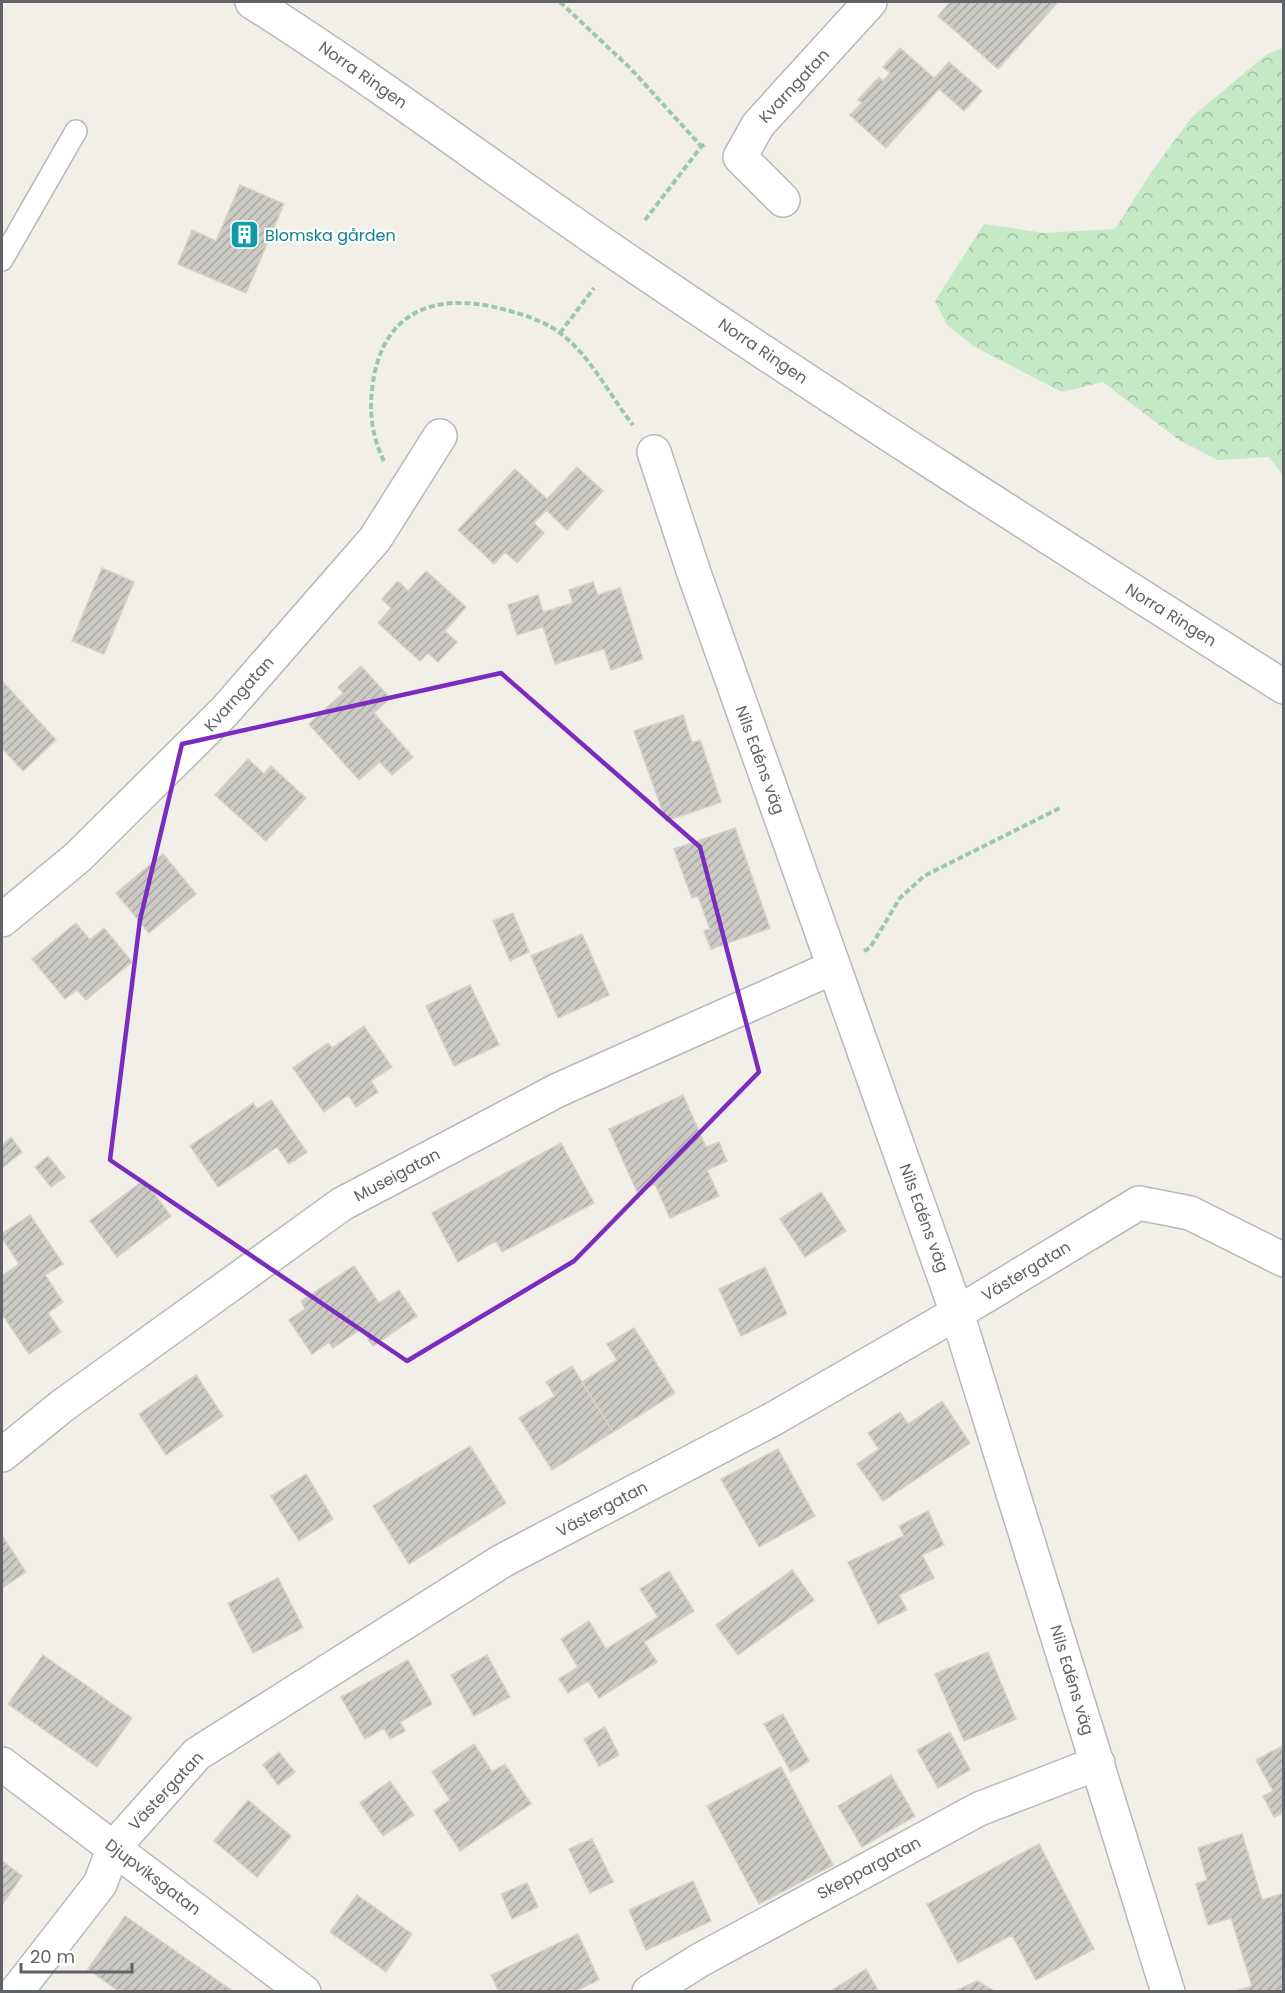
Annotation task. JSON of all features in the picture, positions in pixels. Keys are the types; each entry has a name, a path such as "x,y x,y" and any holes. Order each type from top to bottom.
{"street":[{"name":"Norra Ringen","path":"252,2 333,53 586,233 713,318 953,477 1284,687"},
{"name":"Kvarngatan","path":"783,200 740,157 758,125 870,2"},
{"name":"Kvarngatan","path":"2,920 78,857 225,711 375,539 440,436"},
{"name":"Nils Edéns väg","path":"654,452 694,573 957,1313 1168,1992"},
{"name":"Museigatan","path":"2,1455 62,1406 342,1204 558,1090 834,967"},
{"name":"Västergatan","path":"16,1992 100,1884 114,1847 197,1754 502,1561 773,1419 957,1313 1139,1203 1190,1213 1284,1260"},
{"name":"Skeppargatan","path":"649,1992 700,1960 979,1809 1098,1763"},
{"name":"Djupviksgatan","path":"2,1764 304,1992"}],"lane":[{"path":"2,260 76,131"}],"path":[{"path":"561,2 630,68 701,147 645,220"},
{"path":"560,333 594,288"},
{"path":"402,496 380,454 371,421 374,372 380,351 395,329 407,317 429,306 446,302 468,302 499,308 532,317 560,333 582,354 621,411 654,452"},
{"path":"834,967 870,948 900,898 924,876 1060,808"}],"highlighted area":[{"path":"501,673 700,847 759,1072 574,1261 407,1361 110,1160 140,920 182,744"}],"green space":[{"path":"1283,48 1283,476 1269,457 1218,460 1179,440 1103,382 1062,392 973,346 947,325 935,301 984,224 1044,233 1115,229 1152,171 1192,117 1267,54"}],"building":[{"path":"950,2 1058,2 998,69 938,16"},
{"path":"900,48 934,78 949,62 982,91 964,111 939,89 886,148 850,115 862,103 858,100 879,77 883,81 890,73 883,67"},
{"name":"Blomska gården","path":"240,185 284,204 246,293 178,264 192,230 216,241"},
{"path":"577,467 603,491 567,530 546,510 534,523 544,533 517,563 505,552 494,564 458,530 515,469 547,499"},
{"path":"102,568 134,582 104,654 72,641"},
{"path":"426,571 466,607 445,631 457,642 438,662 428,653 420,661 378,623 391,608 382,599 398,581 408,591"},
{"path":"593,582 598,595 620,588 643,659 611,670 604,649 555,664 543,627 517,635 508,605 538,595 543,612 573,603 569,590"},
{"path":"361,666 390,698 374,713 413,757 392,775 380,762 359,780 309,724 343,693 338,687"},
{"path":"3,682 56,740 23,771 2,748"},
{"path":"683,715 692,743 700,740 721,802 666,821 634,731"},
{"path":"248,759 264,774 271,766 306,798 266,841 215,795"},
{"path":"735,828 770,928 711,949 704,931 710,929 698,896 692,898 674,849"},
{"path":"163,854 196,894 149,933 116,893"},
{"path":"513,913 529,952 510,961 493,921"},
{"path":"76,923 90,940 104,928 132,962 86,1000 77,990 65,999 32,959"},
{"path":"582,934 609,995 558,1018 531,956"},
{"path":"470,985 499,1045 454,1066 426,1006"},
{"path":"364,1026 392,1067 371,1081 378,1092 356,1107 348,1095 324,1112 293,1068 328,1043 332,1048"},
{"path":"683,1095 706,1147 719,1142 727,1161 707,1170 719,1196 670,1218 655,1184 637,1192 609,1129"},
{"path":"271,1100 307,1152 289,1164 277,1147 218,1187 190,1146 253,1103 257,1109"},
{"path":"11,1137 22,1152 2,1168 2,1145"},
{"path":"561,1143 594,1203 502,1252 496,1241 458,1262 432,1213"},
{"path":"48,1156 65,1177 51,1187 35,1167"},
{"path":"144,1180 171,1216 117,1257 90,1221"},
{"path":"821,1192 846,1231 805,1257 780,1219"},
{"path":"30,1215 63,1264 45,1275 63,1302 48,1313 61,1332 29,1354 2,1314 2,1276 19,1264 2,1238 2,1234"},
{"path":"354,1266 379,1303 399,1290 417,1316 373,1346 361,1329 333,1348 329,1342 312,1354 289,1320 305,1309 301,1301"},
{"path":"765,1267 787,1314 741,1336 719,1289"},
{"path":"634,1328 675,1393 613,1432 582,1382 617,1360 607,1344"},
{"path":"572,1366 613,1432 552,1470 519,1418 555,1396 546,1382"},
{"path":"196,1375 223,1416 166,1455 139,1414"},
{"path":"942,1401 970,1443 883,1501 857,1464 879,1449 868,1433 900,1412 908,1424"},
{"path":"470,1446 506,1503 409,1564 373,1506"},
{"path":"778,1449 815,1516 759,1547 721,1479"},
{"path":"306,1474 333,1519 299,1541 271,1496"},
{"path":"928,1511 944,1545 922,1555 934,1578 899,1595 907,1610 878,1624 848,1562 904,1536 899,1526"},
{"path":"2,1535 26,1572 2,1588"},
{"path":"792,1570 814,1600 738,1655 716,1625"},
{"path":"669,1571 694,1611 644,1642 657,1662 599,1698 588,1681 568,1693 559,1679 578,1667 561,1639 589,1621 606,1649 658,1617 640,1589"},
{"path":"278,1578 303,1628 253,1653 228,1603"},
{"path":"988,1652 1016,1719 964,1741 935,1674"},
{"path":"43,1655 132,1718 97,1767 8,1704"},
{"path":"487,1655 510,1697 474,1716 451,1675"},
{"path":"408,1660 432,1704 400,1722 405,1731 390,1739 384,1728 365,1739 341,1697"},
{"path":"783,1714 809,1761 791,1772 764,1724"},
{"path":"605,1727 619,1755 599,1766 584,1739"},
{"path":"950,1732 970,1770 938,1788 917,1750"},
{"path":"474,1744 492,1772 505,1764 531,1804 460,1851 434,1811 450,1800 432,1772"},
{"path":"1284,1745 1284,1812 1274,1817 1263,1796 1273,1791 1256,1760"},
{"path":"279,1752 295,1772 278,1785 263,1765"},
{"path":"781,1767 833,1865 759,1904 707,1806"},
{"path":"891,1775 915,1816 862,1847 838,1806"},
{"path":"390,1781 414,1815 383,1836 360,1803"},
{"path":"248,1800 291,1836 257,1877 214,1841"},
{"path":"1242,1834 1262,1900 1284,1893 1284,1992 1233,1992 1252,1986 1231,1918 1208,1925 1196,1884 1207,1880 1198,1848"},
{"path":"592,1839 613,1882 590,1893 569,1849"},
{"path":"1039,1844 1094,1949 1036,1980 1012,1935 958,1963 927,1904"},
{"path":"2,1861 22,1876 2,1905"},
{"path":"693,1881 711,1921 646,1950 629,1910"},
{"path":"527,1883 538,1907 512,1919 501,1894"},
{"path":"357,1895 412,1934 386,1972 330,1932"},
{"path":"125,1916 234,1992 120,1992 88,1969"},
{"path":"578,1934 599,1980 573,1992 499,1992 491,1975"},
{"path":"866,1969 879,1992 829,1992"},
{"path":"977,1981 996,1992 955,1992 955,1991"}],"place":[{"name":"Blomska gården","path":"244,235"}]}
